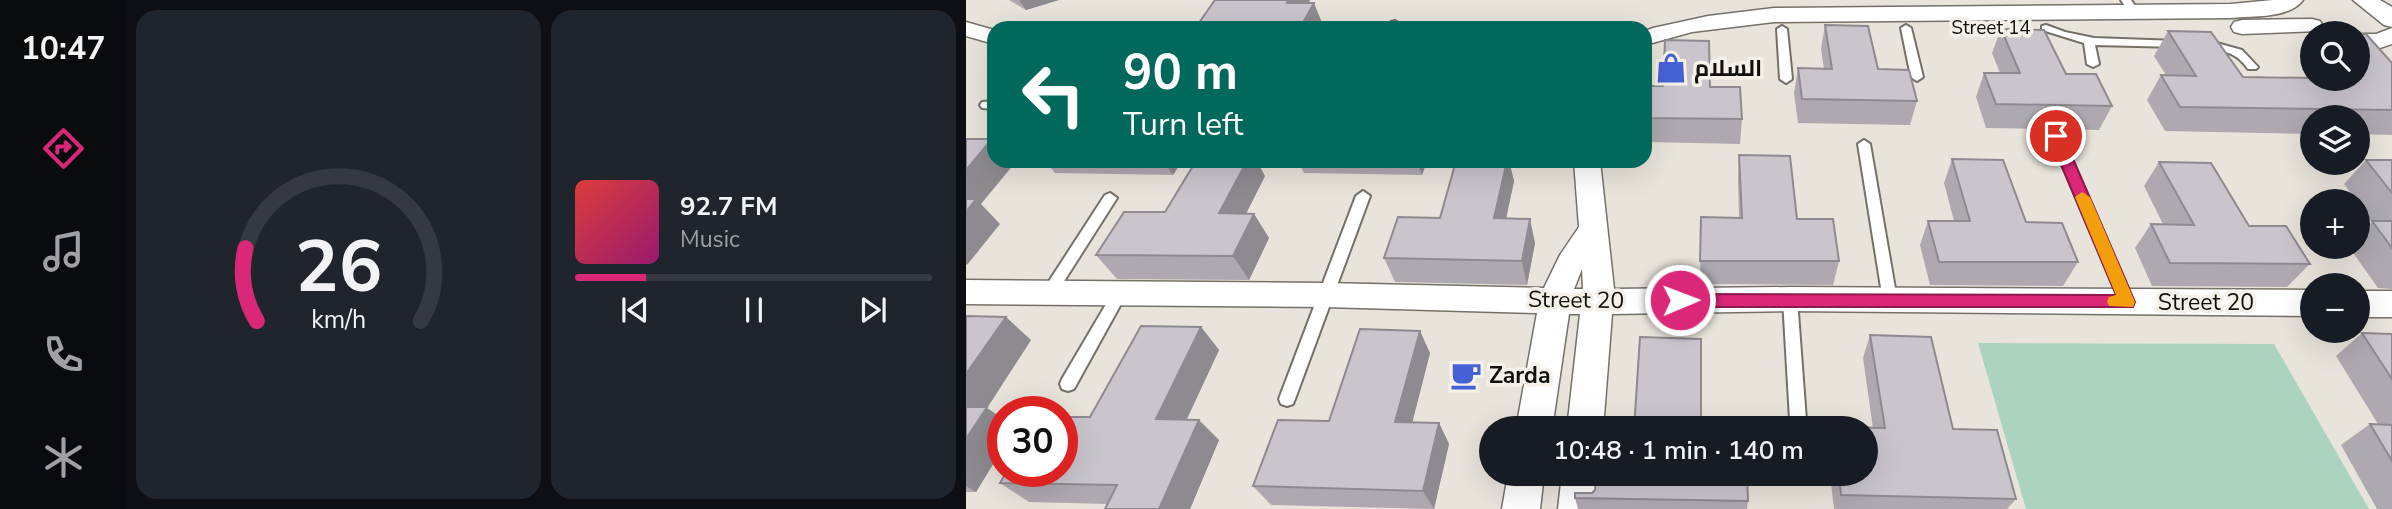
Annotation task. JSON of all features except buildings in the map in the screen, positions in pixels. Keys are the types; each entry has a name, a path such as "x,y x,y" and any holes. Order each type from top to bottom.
{"street":[{"name":"Street 14","path":"1652,36 1723,19 1774,15 2130,6 2255,10 2292,0"},
{"path":"2292,0 2292,9 2305,21"},
{"name":"Street 14","path":"1671,29 1782,29 1814,15 1906,28 2300,30"},
{"path":"966,29 987,35"},
{"path":"2370,41 2380,41 2392,35"},
{"path":"966,49 987,45"},
{"path":"1586,416 1598,302 1598,264 1588,168"},
{"path":"1536,416 1555,300 1569,262 1593,230"},
{"name":"Street 20","path":"966,292 1325,295 1598,302 1790,299 2300,303"},
{"path":"2370,304 2392,304"},
{"path":"1521,509 1524,486"},
{"path":"1577,509 1579,486"}],"lane":[{"path":"2046,27 2058,34 2089,42 2185,44"},
{"path":"1906,28 1917,78"},
{"path":"1782,29 1786,79"},
{"path":"2089,42 2094,64"},
{"path":"2199,45 2232,50 2248,58 2252,67"},
{"path":"2056,136 2127,302"},
{"path":"1864,144 1890,300"},
{"path":"1287,399 1363,196"},
{"path":"1049,292 1110,198"},
{"path":"1068,384 1120,293"},
{"path":"1790,299 1798,416"}],"green space":[{"path":"1978,343 2274,344 2369,509 2026,509"}],"slow traffic":[{"path":"2082,197 2127,302 2115,302"}],"place":[{"name":"السلام","path":"1671,68"},
{"name":"Zarda","path":"1466,375"}],"route":[{"path":"1680,300 2127,302 2056,136"}]}
